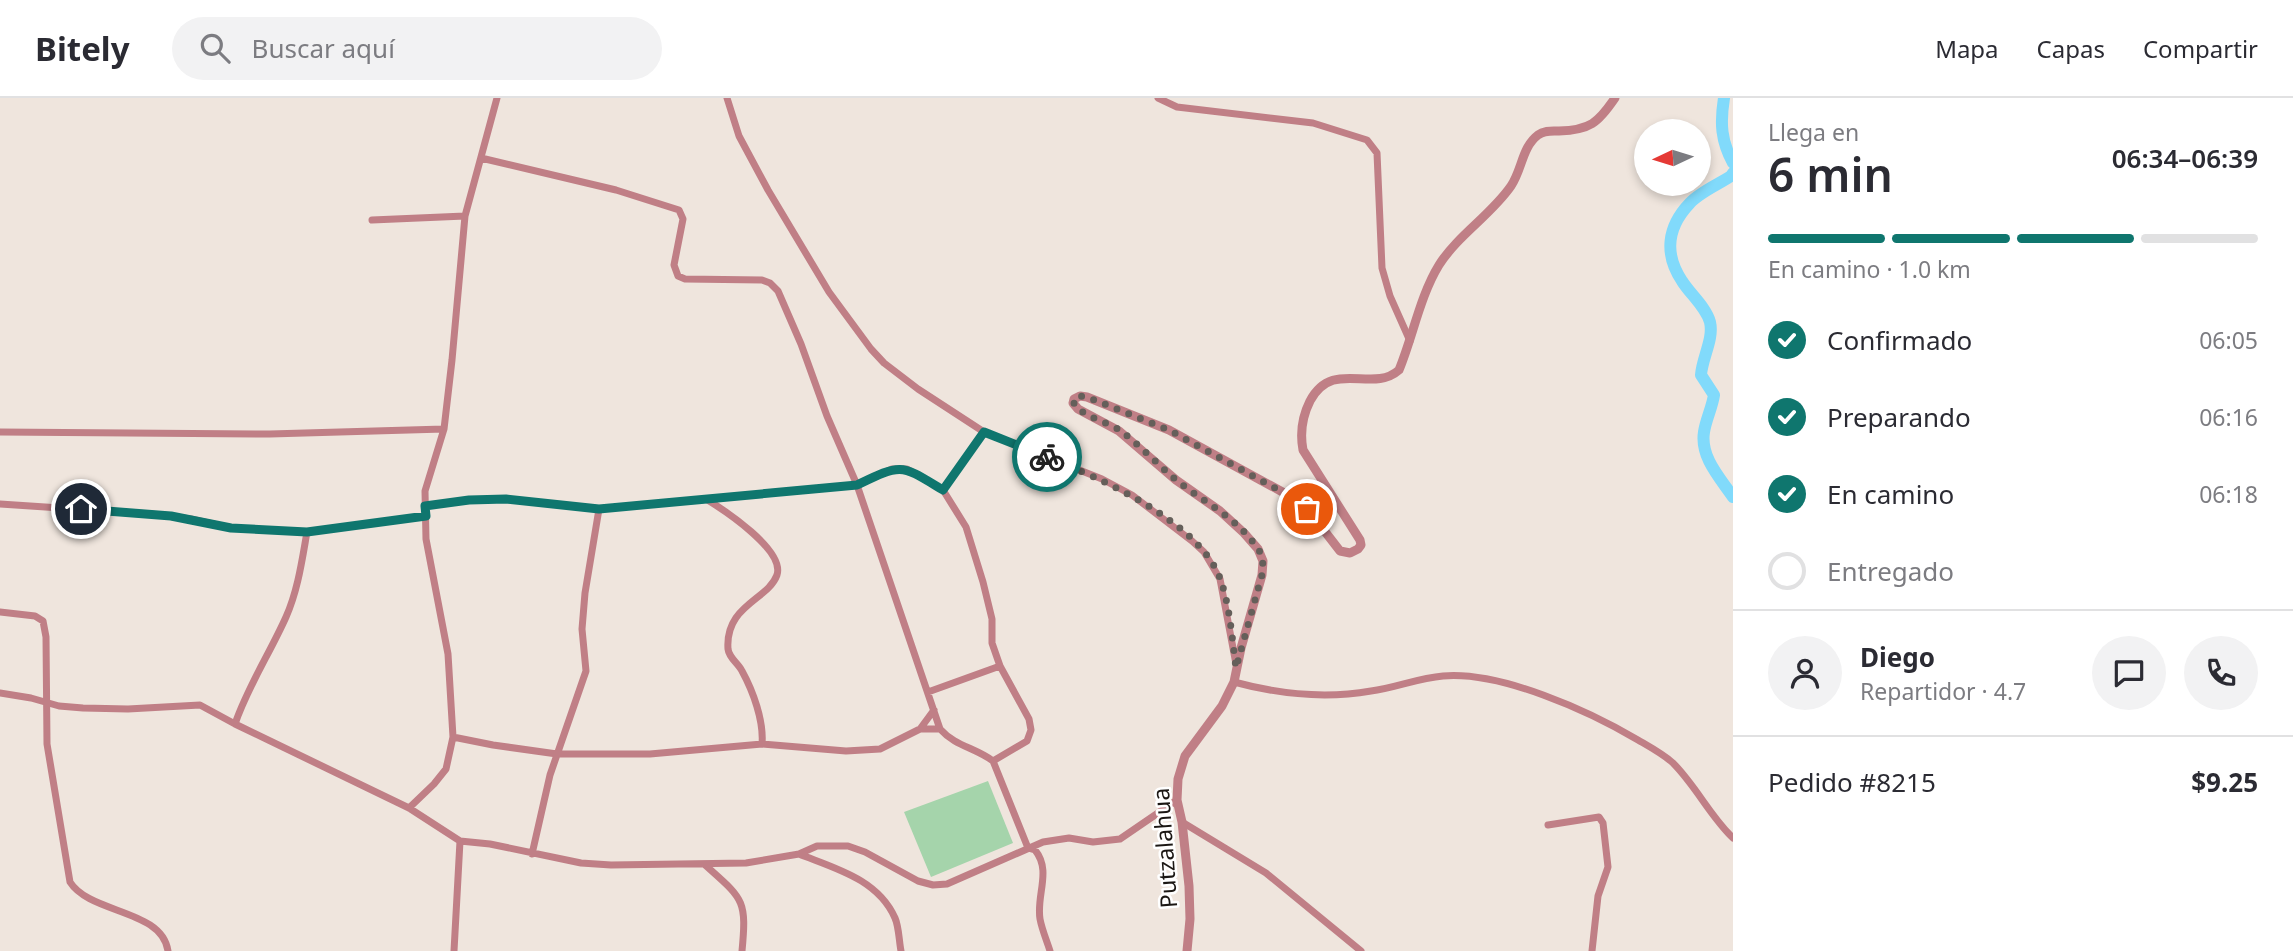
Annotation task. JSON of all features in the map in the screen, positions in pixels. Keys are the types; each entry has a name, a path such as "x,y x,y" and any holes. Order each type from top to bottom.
{"street":[{"path":"409,808 446,769 453,737 448,654 426,539 425,506 428,476 443,429 465,216 497,98"},
{"path":"727,98 739,136 768,190 829,292 871,349 910,383 984,432 1102,479 1132,495 1204,552 1217,571 1223,588 1236,668"},
{"path":"1158,98 1177,107 1313,123 1367,140 1377,153 1382,268 1390,296 1410,341"},
{"name":"Putzalahua","path":"1187,951 1189,897 1182,822 1177,800 1178,779 1185,756 1222,706 1234,682 1262,575 1263,561 1258,549 1220,511 1176,480 1119,430 1078,409 1073,403 1074,400 1083,396 1169,430 1297,500 1340,551 1350,553 1360,547 1360,540 1303,450 1301,437 1304,414 1312,397 1330,380 1381,378 1395,373 1439,265 1465,233 1511,186 1525,153 1537,136 1547,131 1587,127 1602,116 1615,98"},
{"path":"481,158 616,190 679,210 683,219 674,265 678,276 685,279 749,279 770,282 778,291 857,485 940,729 948,738 980,751 993,761 1028,848"},
{"path":"372,220 465,216"},
{"path":"0,432 270,434 443,429"},
{"path":"943,490 984,432"},
{"path":"425,506 469,500 506,499 599,509 857,485 891,469 906,469 943,490 966,527 992,619 992,643 999,666 1029,719 1031,730 1027,741 993,761"},
{"path":"706,499 753,533 778,564 774,580 737,615 728,646 729,653 745,677 753,698 761,724 762,744"},
{"path":"0,504 151,514 231,528 307,532 426,516"},
{"path":"532,854 557,754 586,671 582,629 599,509"},
{"path":"235,724 247,693 287,615 297,584 307,532"},
{"path":"0,612 35,616 43,621 47,637 47,744 70,882 77,894 138,919 157,930 166,939 168,951"},
{"path":"928,692 999,666"},
{"path":"1234,682 1289,693 1338,696 1444,675 1485,679 1514,687 1580,708 1659,753 1672,762 1687,779 1733,838"},
{"path":"0,693 71,707 128,709 200,705 409,808 460,841 490,844 581,863 746,863 799,854 817,846 848,846 865,852 918,881 933,885 947,884 1028,848 1058,839 1093,842 1120,839 1177,800"},
{"path":"920,729 934,709"},
{"path":"453,737 557,754 650,754 762,744 846,751 880,749 920,729 940,729"},
{"path":"1548,825 1599,817 1604,823 1608,867 1598,896 1592,951"},
{"path":"1182,822 1266,873 1361,951"},
{"path":"454,951 460,841"},
{"path":"1028,848 1035,850 1042,861 1044,874 1039,896 1040,920 1050,951"},
{"path":"799,854 860,879 874,891 895,918 901,951"},
{"path":"705,865 737,894 743,905 745,916 742,951"}],"green space":[{"path":"988,781 1013,843 931,877 904,812"}],"waterway":[{"path":"1724,98 1722,132 1733,163"},
{"path":"1733,173 1690,203 1682,212 1671,241 1672,261 1676,271 1710,322 1710,335 1701,375 1714,395 1705,427 1705,450 1712,467 1733,497"}],"way so far":[{"path":"1047,457 1102,479 1132,495 1204,552 1217,571 1223,588 1236,668 1262,575 1263,561 1258,549 1220,511 1176,480 1119,430 1078,409 1073,401 1080,396 1087,397 1169,430 1297,500 1307,509"}],"route":[{"path":"81,509 171,516 231,528 307,532 426,516 425,506 469,500 506,499 599,509 857,485 891,469 906,469 943,490 984,432 1047,457"}]}
